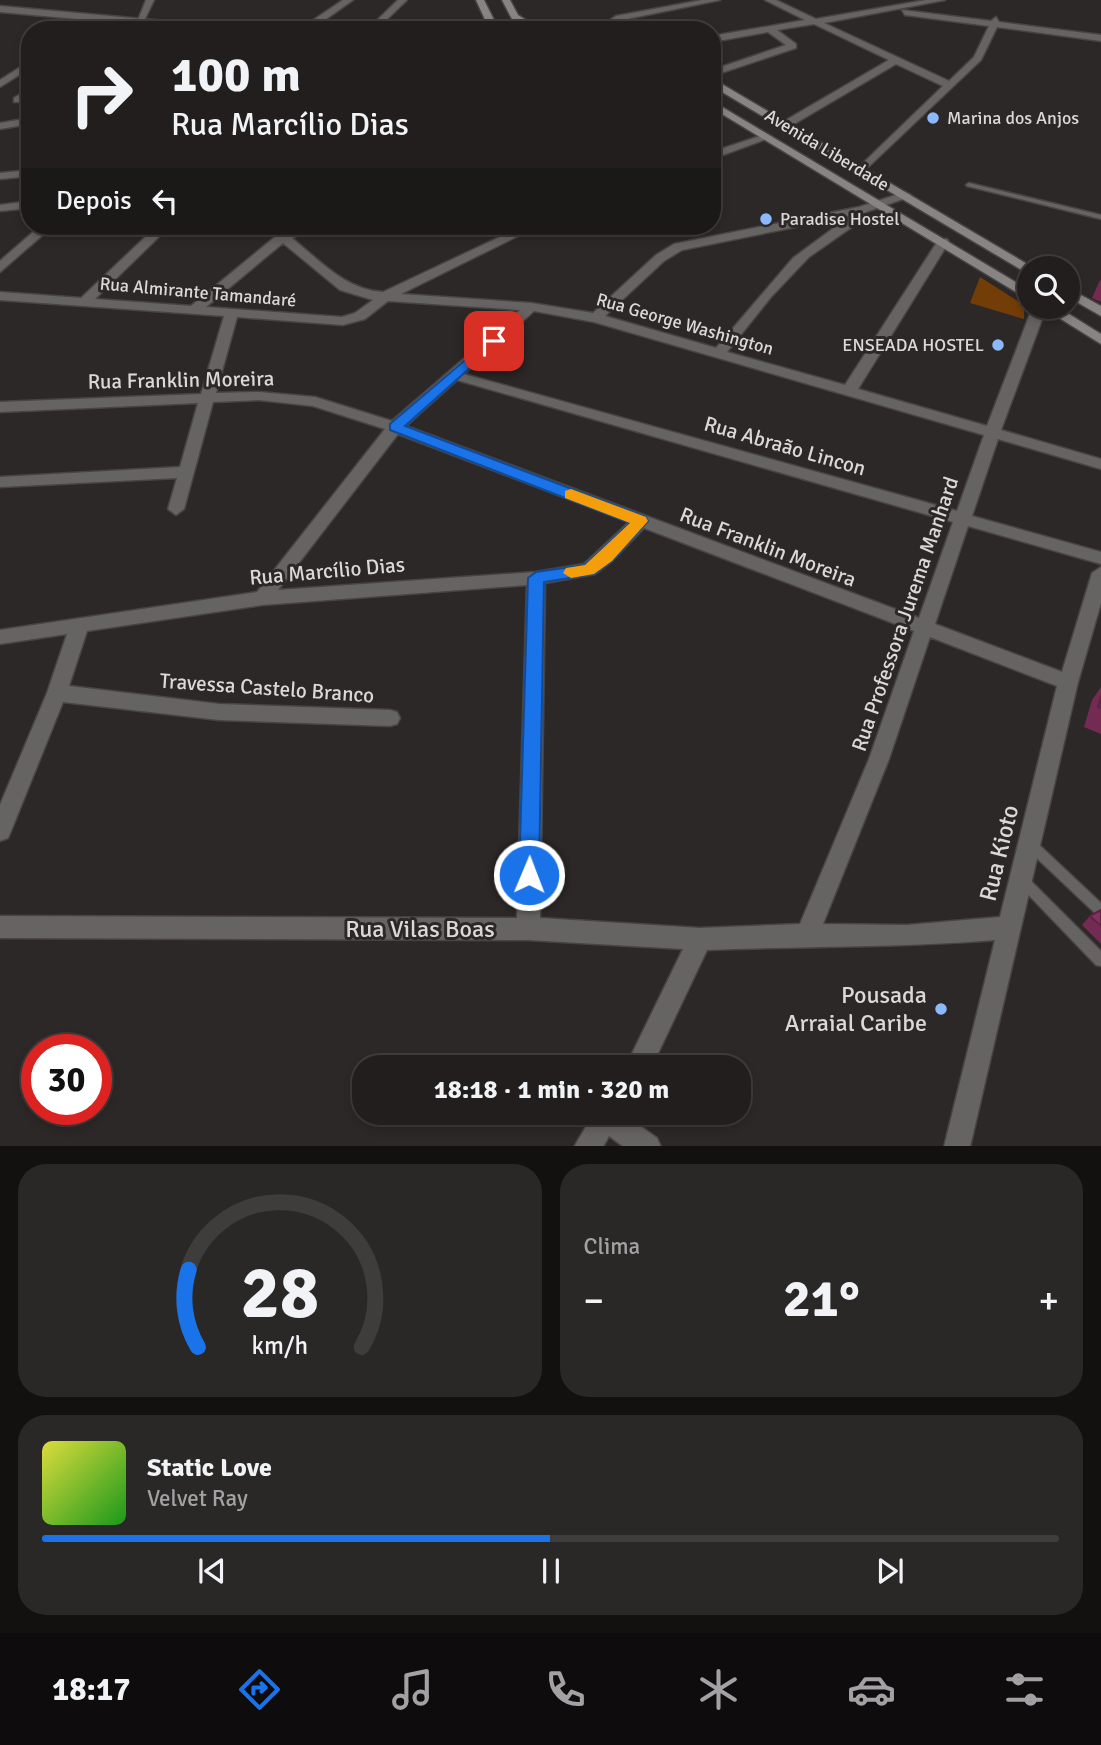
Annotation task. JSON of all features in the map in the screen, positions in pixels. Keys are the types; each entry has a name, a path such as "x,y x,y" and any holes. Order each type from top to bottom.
{"main road":[{"path":"480,0 488,21"},
{"path":"506,0 514,18 520,21"},
{"name":"Avenida Liberdade","path":"721,87 1017,262"},
{"name":"Avenida Liberdade","path":"721,109 1017,288"},
{"path":"1080,299 1101,312"},
{"path":"1067,319 1101,340"}],"street":[{"path":"135,21 150,0"},
{"path":"318,21 349,0"},
{"path":"381,21 403,0"},
{"path":"614,21 716,0"},
{"path":"769,0 949,85"},
{"path":"721,38 908,8 940,0"},
{"path":"908,8 995,22"},
{"path":"0,9 123,21"},
{"path":"891,10 1101,36"},
{"path":"86,21 90,18"},
{"path":"863,169 978,58 995,22"},
{"path":"721,70 793,46 771,30"},
{"path":"785,125 894,61"},
{"path":"0,84 21,70"},
{"path":"0,126 21,122"},
{"path":"721,153 767,137"},
{"path":"0,176 21,174"},
{"path":"596,318 660,258 678,247 821,216 862,210 905,195"},
{"path":"0,208 21,205"},
{"path":"719,353 766,293 799,259 842,229 862,210"},
{"path":"821,216 842,229"},
{"path":"0,268 37,235"},
{"path":"85,301 155,235"},
{"name":"Rua George Washington","path":"279,235 345,286 365,295 531,307 596,318 1101,464"},
{"path":"195,309 282,238 290,235"},
{"name":"Rua Almirante Tamandaré","path":"0,296 343,321 360,316 386,296 513,235"},
{"path":"849,391 943,242"},
{"path":"262,598 395,427 457,376 531,307"},
{"path":"176,509 231,314"},
{"name":"Rua Professora Jurema Manhard","path":"807,934 879,759 992,433 1035,319"},
{"name":"Rua Abraão Lincon","path":"457,376 1101,558"},
{"name":"Rua Franklin Moreira","path":"0,407 210,396 259,396 315,402 395,427 1068,682"},
{"path":"0,482 188,472"},
{"name":"Rua Marcílio Dias","path":"0,637 262,598 536,578 589,570 606,557 640,521"},
{"name":"Rua Kioto","path":"957,1146 1068,682 1101,573"},
{"path":"528,929 536,578"},
{"path":"0,831 57,693 79,627"},
{"name":"Travessa Castelo Branco","path":"57,693 219,712 390,718"},
{"name":"Rua Vilas Boas","path":"0,927 528,929 700,939 807,934 907,936 1008,928"},
{"path":"644,1055 700,939"},
{"path":"587,1146 602,1125"},
{"path":"620,1125 648,1146"}],"lane":[{"path":"969,185 1101,217"},
{"path":"1028,843 1101,911"},
{"path":"1020,878 1101,961"}],"shaded area":[{"path":"980,277 1017,301 1017,317 970,303"}],"building":[{"path":"1101,910 1101,926 1090,916"}],"slow traffic":[{"path":"571,494 640,521 606,557 589,570 571,573"}],"place":[{"name":"Marina dos Anjos","path":"933,118"},
{"name":"Paradise Hostel","path":"766,219"},
{"name":"ENSEADA HOSTEL","path":"998,345"},
{"name":"Pousada Arraial Caribe","path":"941,1009"}],"route":[{"path":"494,341 457,376 395,427 640,521 606,557 589,570 536,578 529,875"}]}
